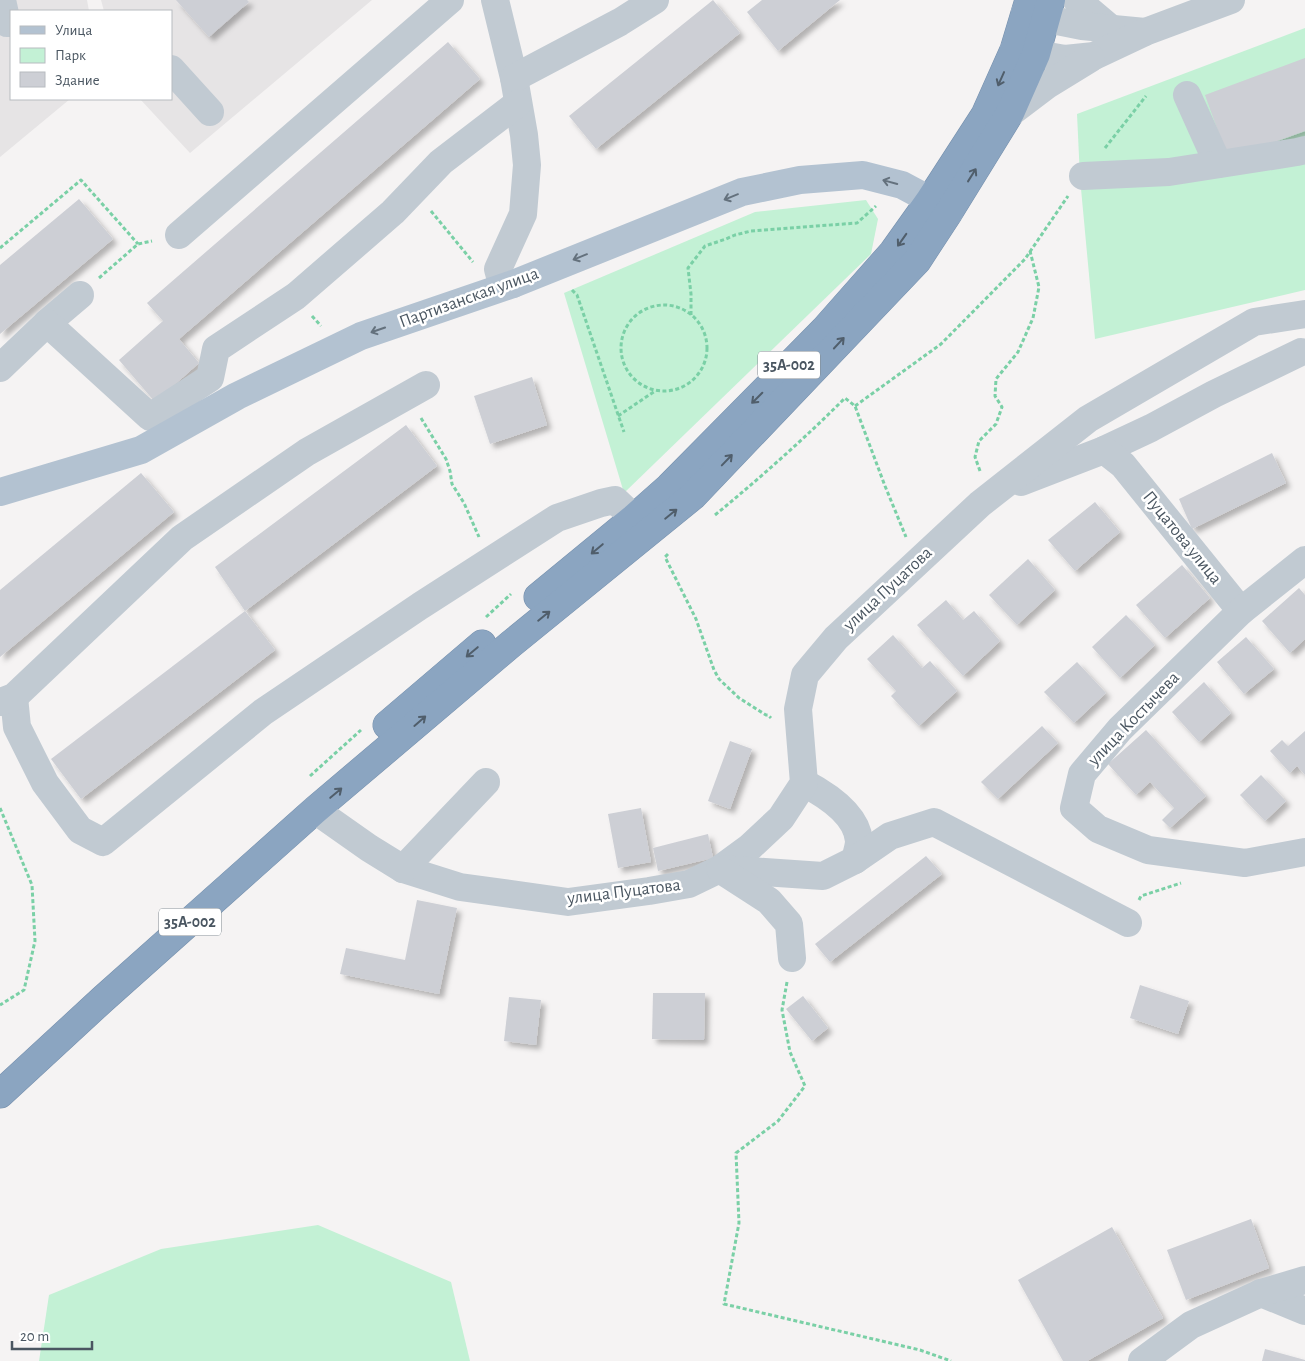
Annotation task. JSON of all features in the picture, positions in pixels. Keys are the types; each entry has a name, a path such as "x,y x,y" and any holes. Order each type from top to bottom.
{"highway":[{"path":"997,114 1025,52 1038,8"},
{"name":"35А-002","path":"0,1094 103,999 315,810 510,644 693,496 917,261 939,206 997,114"},
{"name":"35А-002","path":"0,1078 43,1035 266,834 305,796 437,681 634,518 668,487 824,330 894,252 939,206"}],"main road":[{"name":"Партизанская улица","path":"0,492 141,450 237,396 361,336 504,287 742,192 800,180 863,175 902,185 939,206"}],"street":[{"path":"2,0 7,23 10,23"},
{"path":"179,235 450,0"},
{"path":"47,323 150,418 210,378 216,349 296,296 393,212 440,162 516,90 655,0"},
{"path":"1077,0 1110,28"},
{"path":"997,114 1094,56 1145,32 1231,0"},
{"path":"501,4 524,135 527,165 523,214 498,270 504,287"},
{"path":"1038,8 1082,26 1145,32"},
{"path":"1025,52 1065,59 1094,56"},
{"path":"172,69 210,112"},
{"path":"1187,95 1218,164"},
{"path":"1083,176 1169,172 1305,150"},
{"path":"0,368 80,294"},
{"name":"улица Пуцатова","path":"315,810 403,869 460,886 568,902 690,884 720,869 750,847 781,818 804,783 798,709 805,675 836,638 980,504 991,482 1088,419 1254,322 1305,314"},
{"name":"улица Пуцатова","path":"991,482 1114,457 1151,428 1212,395 1301,352"},
{"path":"417,390 307,452 182,538 7,700 16,727 45,783 80,830 102,842 263,712 420,606 557,518 615,500 634,518"},
{"name":"Пуцатова улица","path":"1114,457 1241,611"},
{"name":"улица Костычева","path":"1305,560 1241,611 1120,729 1082,774 1074,808 1098,829 1148,850 1245,863 1305,852"},
{"path":"403,869 486,782"},
{"path":"804,783 824,794 853,820 859,842 855,860"},
{"path":"720,869 823,876 855,860 890,836 934,822 1128,923"},
{"path":"720,869 769,901 789,924 792,958"},
{"path":"1142,1361 1191,1325 1261,1293 1305,1280"},
{"path":"1261,1293 1305,1311"}],"path":[{"path":"0,248 81,180 138,244"},
{"path":"691,315 688,268 705,246 751,231 857,223 902,185"},
{"path":"414,190 504,287"},
{"path":"80,294 138,244 179,235"},
{"path":"991,482 980,471 975,457 979,441 996,424 1002,407 995,396 996,380 1018,352 1033,318 1039,287 1030,252"},
{"path":"855,406 941,344 1025,259"},
{"path":"566,284 577,295 624,432"},
{"path":"296,296 339,347"},
{"path":"666,305 679,308 691,315 700,325 706,338 707,352 703,366 695,378 684,386 670,391 656,391 642,386 631,377 624,364 621,350 623,336 629,323 639,313 652,307 666,305"},
{"path":"417,390 446,459 452,484 464,503 476,531"},
{"path":"618,416 656,391"},
{"path":"710,519 755,482 845,398 855,406 917,563"},
{"path":"673,550 665,557 696,619 719,679 739,698 754,709 766,716 768,715"},
{"path":"0,808 32,885 35,941 24,990 0,1005"},
{"path":"1128,923 1141,896 1182,883 1206,858"},
{"path":"792,958 782,1010 790,1052 806,1086 778,1121 736,1153 739,1223 724,1304 920,1350 951,1361"}],"shaded area":[{"path":"0,0 87,0 89,10 10,10 10,100 69,100 0,157"},
{"path":"101,0 372,0 190,153 141,100 172,100 172,10 104,10"}],"green space":[{"path":"1305,28 1305,290 1095,339 1080,178 1077,114"},
{"path":"866,200 878,219 871,254 624,493 564,293 755,212"},
{"path":"318,1225 451,1282 470,1361 39,1361 49,1295 161,1249"}],"building":[{"path":"176,0 247,0 249,2 209,37"},
{"path":"713,0 740,33 596,149 569,116"},
{"path":"762,0 840,0 778,51 747,12"},
{"path":"448,42 480,79 179,339 199,363 155,402 119,360 163,321 147,303"},
{"path":"1305,58 1305,131 1228,159 1205,95"},
{"path":"79,199 113,239 0,334 0,265"},
{"path":"532,377 547,425 490,444 474,396"},
{"path":"406,425 437,466 245,611 215,567"},
{"path":"1272,453 1286,483 1192,529 1179,499"},
{"path":"141,473 174,512 0,657 0,590"},
{"path":"1095,502 1120,532 1075,571 1048,540"},
{"path":"1028,559 1055,590 1017,625 989,595"},
{"path":"1182,565 1210,598 1165,638 1136,605"},
{"path":"1299,588 1305,595 1305,639 1290,653 1262,621"},
{"path":"946,600 963,620 974,611 1000,641 963,676 917,625"},
{"path":"245,611 275,650 81,799 51,759"},
{"path":"1126,615 1155,645 1120,678 1092,647"},
{"path":"893,635 922,668 930,661 957,691 919,726 891,696 896,691 867,659"},
{"path":"1246,637 1274,669 1244,694 1217,662"},
{"path":"1077,662 1106,693 1074,723 1044,692"},
{"path":"1204,682 1231,713 1199,742 1172,712"},
{"path":"1042,726 1058,743 998,799 981,782"},
{"path":"1146,730 1206,796 1170,828 1162,820 1174,808 1150,782 1136,795 1108,764"},
{"path":"1305,731 1305,775 1297,766 1290,773 1270,751 1282,740 1288,746"},
{"path":"730,741 752,749 730,809 708,801"},
{"path":"1261,775 1286,801 1265,821 1240,795"},
{"path":"641,808 651,862 618,868 608,814"},
{"path":"708,834 713,858 658,871 653,848"},
{"path":"926,856 942,874 830,962 815,944"},
{"path":"417,900 457,908 439,994 340,974 346,948 405,960"},
{"path":"1140,985 1189,1001 1178,1034 1130,1018"},
{"path":"653,993 705,993 704,1040 652,1039"},
{"path":"803,996 828,1028 812,1041 786,1009"},
{"path":"509,997 541,1000 536,1045 504,1041"},
{"path":"1251,1219 1269,1268 1186,1300 1167,1250"},
{"path":"1112,1227 1163,1318 1087,1361 1063,1361 1018,1280"},
{"path":"1265,1349 1305,1360 1305,1361 1262,1361"}]}
